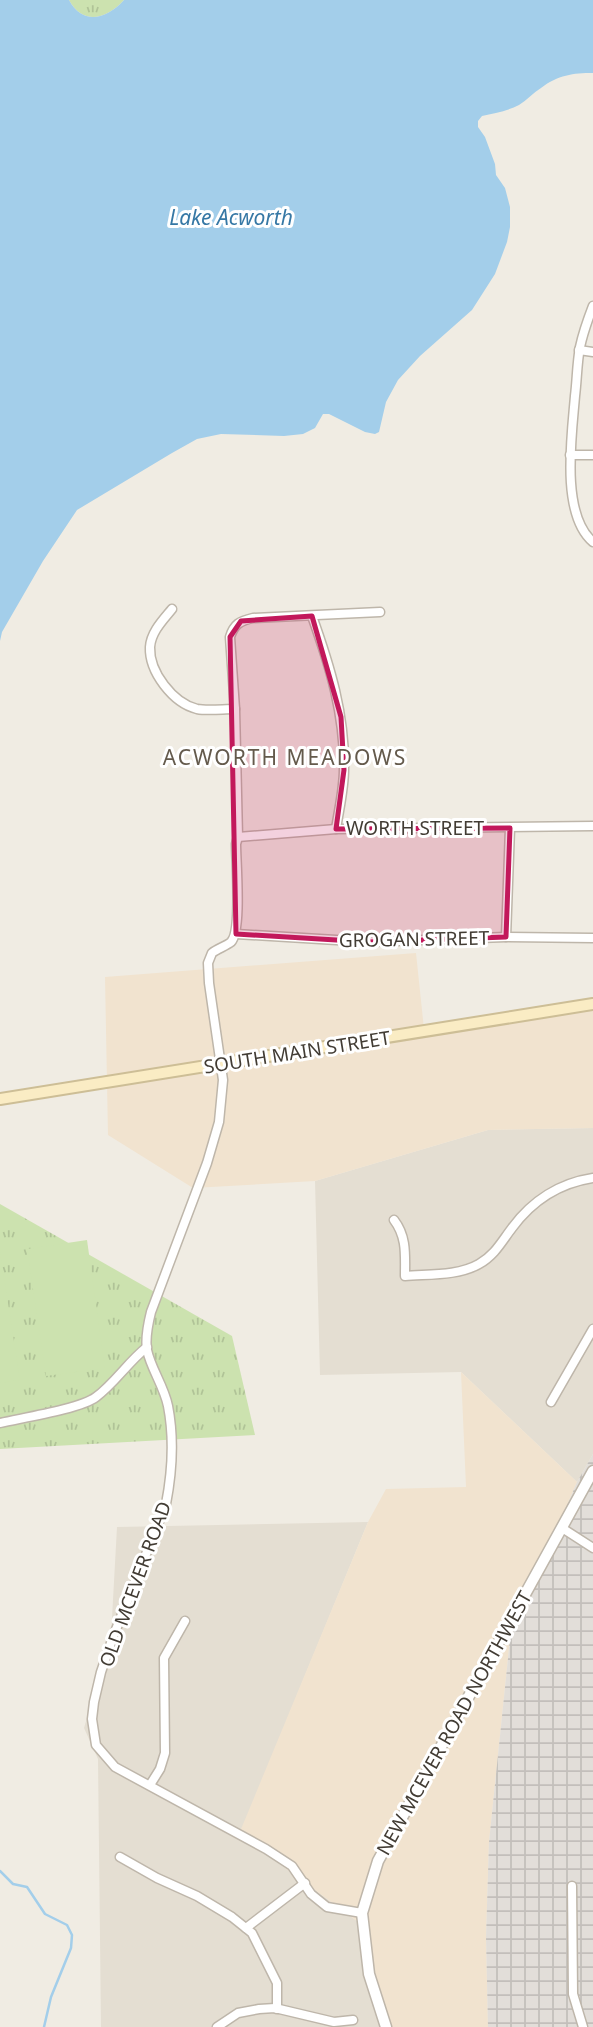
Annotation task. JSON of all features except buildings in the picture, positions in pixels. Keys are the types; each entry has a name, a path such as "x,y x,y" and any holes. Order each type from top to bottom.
{"main road":[{"name":"SOUTH MAIN STREET","path":"0,1099 593,1004"}],"street":[{"path":"593,306 579,349 570,454 570,477 578,518 593,542"},
{"path":"579,349 593,352"},
{"path":"570,454 593,455"},
{"path":"172,609 155,630 150,647 155,669 164,686 181,703 198,709 235,709"},
{"path":"236,934 235,709 230,637 234,626 253,618 380,612"},
{"path":"313,616 331,668 341,717 344,771 336,829"},
{"name":"WORTH STREET","path":"237,837 336,829 593,826"},
{"path":"506,937 510,828"},
{"name":"GROGAN STREET","path":"236,934 369,942 506,937 593,938"},
{"name":"OLD MCEVER ROAD","path":"236,934 231,942 214,952 208,963 208,983 221,1064 223,1097 219,1122 207,1163 151,1312 147,1331 149,1357 165,1390 169,1409 169,1489 166,1504 101,1672 92,1719 96,1745 115,1767 266,1849 292,1866 311,1894 327,1906 362,1913"},
{"path":"394,1220 401,1228 405,1240 405,1276 464,1270 477,1265 496,1251 518,1220 540,1199 562,1187 593,1178"},
{"path":"551,1402 593,1329"},
{"path":"0,1423 94,1399 147,1347"},
{"name":"NEW MCEVER ROAD NORTHWEST","path":"386,2027 369,1973 362,1913 378,1861 593,1471"},
{"path":"562,1528 593,1548"},
{"path":"150,1786 165,1753 164,1658 185,1621"},
{"path":"120,1857 157,1878 197,1895 252,1933 277,1983 277,2009"},
{"path":"246,1928 304,1884"},
{"path":"572,1886 573,1994 583,2027"},
{"path":"217,2027 238,2014 259,2009 277,2009 334,2022 353,2020"}],"highlighted area":[{"path":"312,616 341,717 344,770 336,829 510,828 506,937 369,942 236,934 230,637 241,621"}],"shaded area":[{"path":"416,953 424,1029 593,999 593,1128 488,1130 315,1181 193,1188 108,1135 105,977"},
{"path":"593,1128 593,1454 577,1482 461,1372 320,1375 315,1181 488,1130"},
{"path":"461,1372 577,1482 510,1639 489,1842 486,1937 488,2027 387,2027 361,1924 239,1834 368,1522 386,1489 466,1487"},
{"path":"593,1454 593,2027 488,2027 486,1937 489,1842 510,1639 577,1482"},
{"path":"368,1522 240,1834 361,1924 387,2027 101,2027 98,1759 84,1728 111,1636 117,1527"}],"green space":[{"path":"69,0 124,0 110,12 95,17 81,14"},
{"path":"0,1204 232,1336 255,1435 0,1449"},
{"path":"87,1240 105,1368 46,1376 27,1249"},
{"path":"0,1252 20,1380 0,1383"}],"water":[{"name":"Lake Acworth","path":"0,0 69,0 81,14 95,17 110,12 124,0 593,0 593,73 572,74 560,78 547,84 519,105 482,116 478,121 510,207 507,242 495,274 472,310 420,356 398,380 386,402 379,432 365,432 329,414 323,414 315,428 303,434 221,434 197,439 77,510 43,561 2,632 0,641"}],"waterway":[{"path":"0,1871 13,1884 27,1887 45,1914 67,1925 72,1935 71,1948 51,1997 44,2027"}],"district":[{"name":"ACWORTH MEADOWS","path":"285,757"}]}
